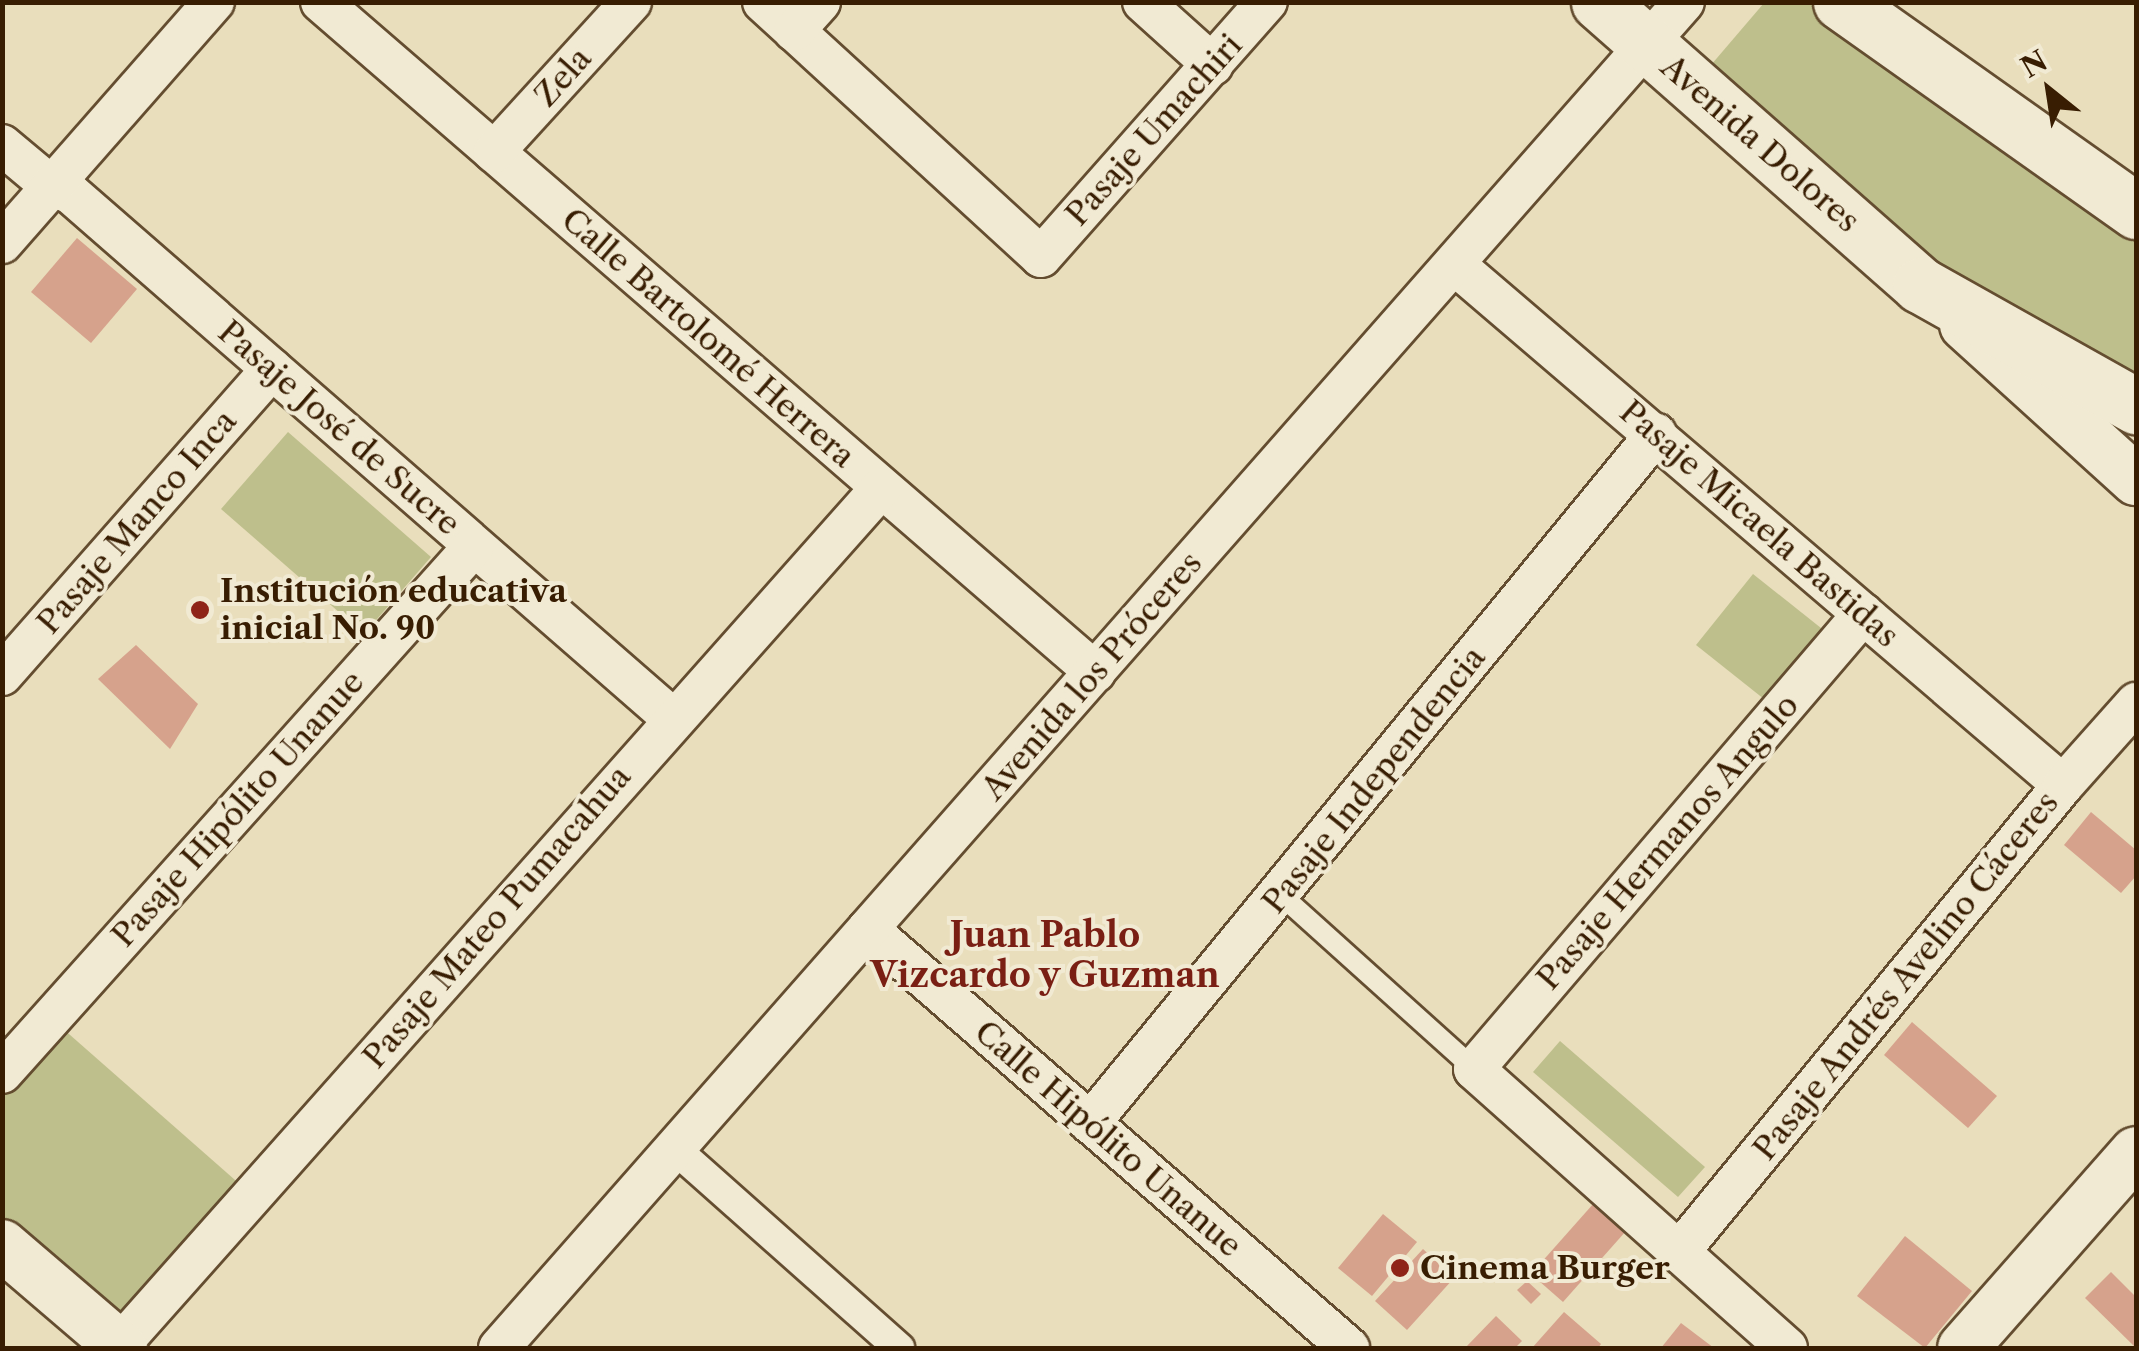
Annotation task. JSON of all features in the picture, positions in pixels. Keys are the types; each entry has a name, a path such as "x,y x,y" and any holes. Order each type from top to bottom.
{"main road":[{"name":"Avenida Dolores","path":"1600,2 1920,285 2136,406"},
{"path":"1852,6 2136,211"}],"street":[{"path":"2,243 214,2"},
{"name":"Calle Bartolomé Herrera","path":"321,2 1095,672"},
{"name":"Zela","path":"494,152 631,2"},
{"path":"763,2 807,17"},
{"path":"1142,2 1213,64"},
{"name":"Pasaje Umachiri","path":"807,17 1041,258 1266,2"},
{"name":"Avenida los Próceres","path":"500,1348 1684,2"},
{"name":"Pasaje José de Sucre","path":"2,145 51,186 70,193 672,718"},
{"name":"Pasaje Micaela Bastidas","path":"1454,264 2063,785"},
{"name":"Avenida Dolores","path":"1920,285 2136,480"},
{"name":"Pasaje Manco Inca","path":"2,675 272,370"},
{"name":"Pasaje Independencia","path":"1090,1124 1281,896 1656,434"},
{"name":"Pasaje Mateo Pumacahua","path":"120,1348 672,718 881,488"},
{"name":"Pasaje Hipólito Unanue","path":"2,1073 474,546"},
{"name":"Pasaje Hermanos Angulo","path":"1474,1069 1863,614"},
{"name":"Pasaje Andrés Avelino Cáceres","path":"1679,1252 2063,785 2136,703"},
{"name":"Calle Hipólito Unanue","path":"868,929 1349,1348"},
{"path":"1474,1069 1787,1348"},
{"path":"675,1149 898,1348"},
{"path":"1963,1348 2136,1152"},
{"path":"2,1244 120,1348"}],"lane":[{"path":"1281,896 1474,1069"}],"green space":[{"path":"1764,3 1811,3 2136,236 2136,386 1930,275 1705,72"},
{"path":"288,432 431,557 364,634 221,509"},
{"path":"1753,574 1826,632 1769,703 1696,645"},
{"path":"61,1027 243,1187 120,1325 3,1221 3,1092"},
{"path":"1560,1041 1705,1167 1678,1197 1533,1072"}],"building":[{"path":"77,238 137,289 91,343 31,292"},
{"path":"136,645 198,704 170,749 98,679"},
{"path":"2091,812 2136,850 2136,876 2121,893 2064,845"},
{"path":"1912,1022 1997,1096 1968,1128 1884,1055"},
{"path":"1594,1203 1626,1231 1563,1302 1531,1274"},
{"path":"1383,1214 1417,1242 1372,1296 1338,1268"},
{"path":"1905,1236 1972,1291 1925,1348 1857,1296"},
{"path":"1423,1249 1454,1278 1407,1330 1375,1301"},
{"path":"2111,1272 2136,1297 2136,1348 2085,1298"},
{"path":"1527,1281 1541,1294 1531,1304 1517,1290"},
{"path":"1564,1312 1601,1344 1598,1348 1532,1348"},
{"path":"1496,1316 1522,1341 1515,1348 1465,1348"},
{"path":"1681,1323 1714,1348 1661,1348"}],"place":[{"name":"Institución educativa inicial No. 90","path":"200,610"},
{"name":"Cinema Burger","path":"1400,1268"}],"district":[{"name":"Juan Pablo Vizcardo y Guzman","path":"1045,955"}]}
